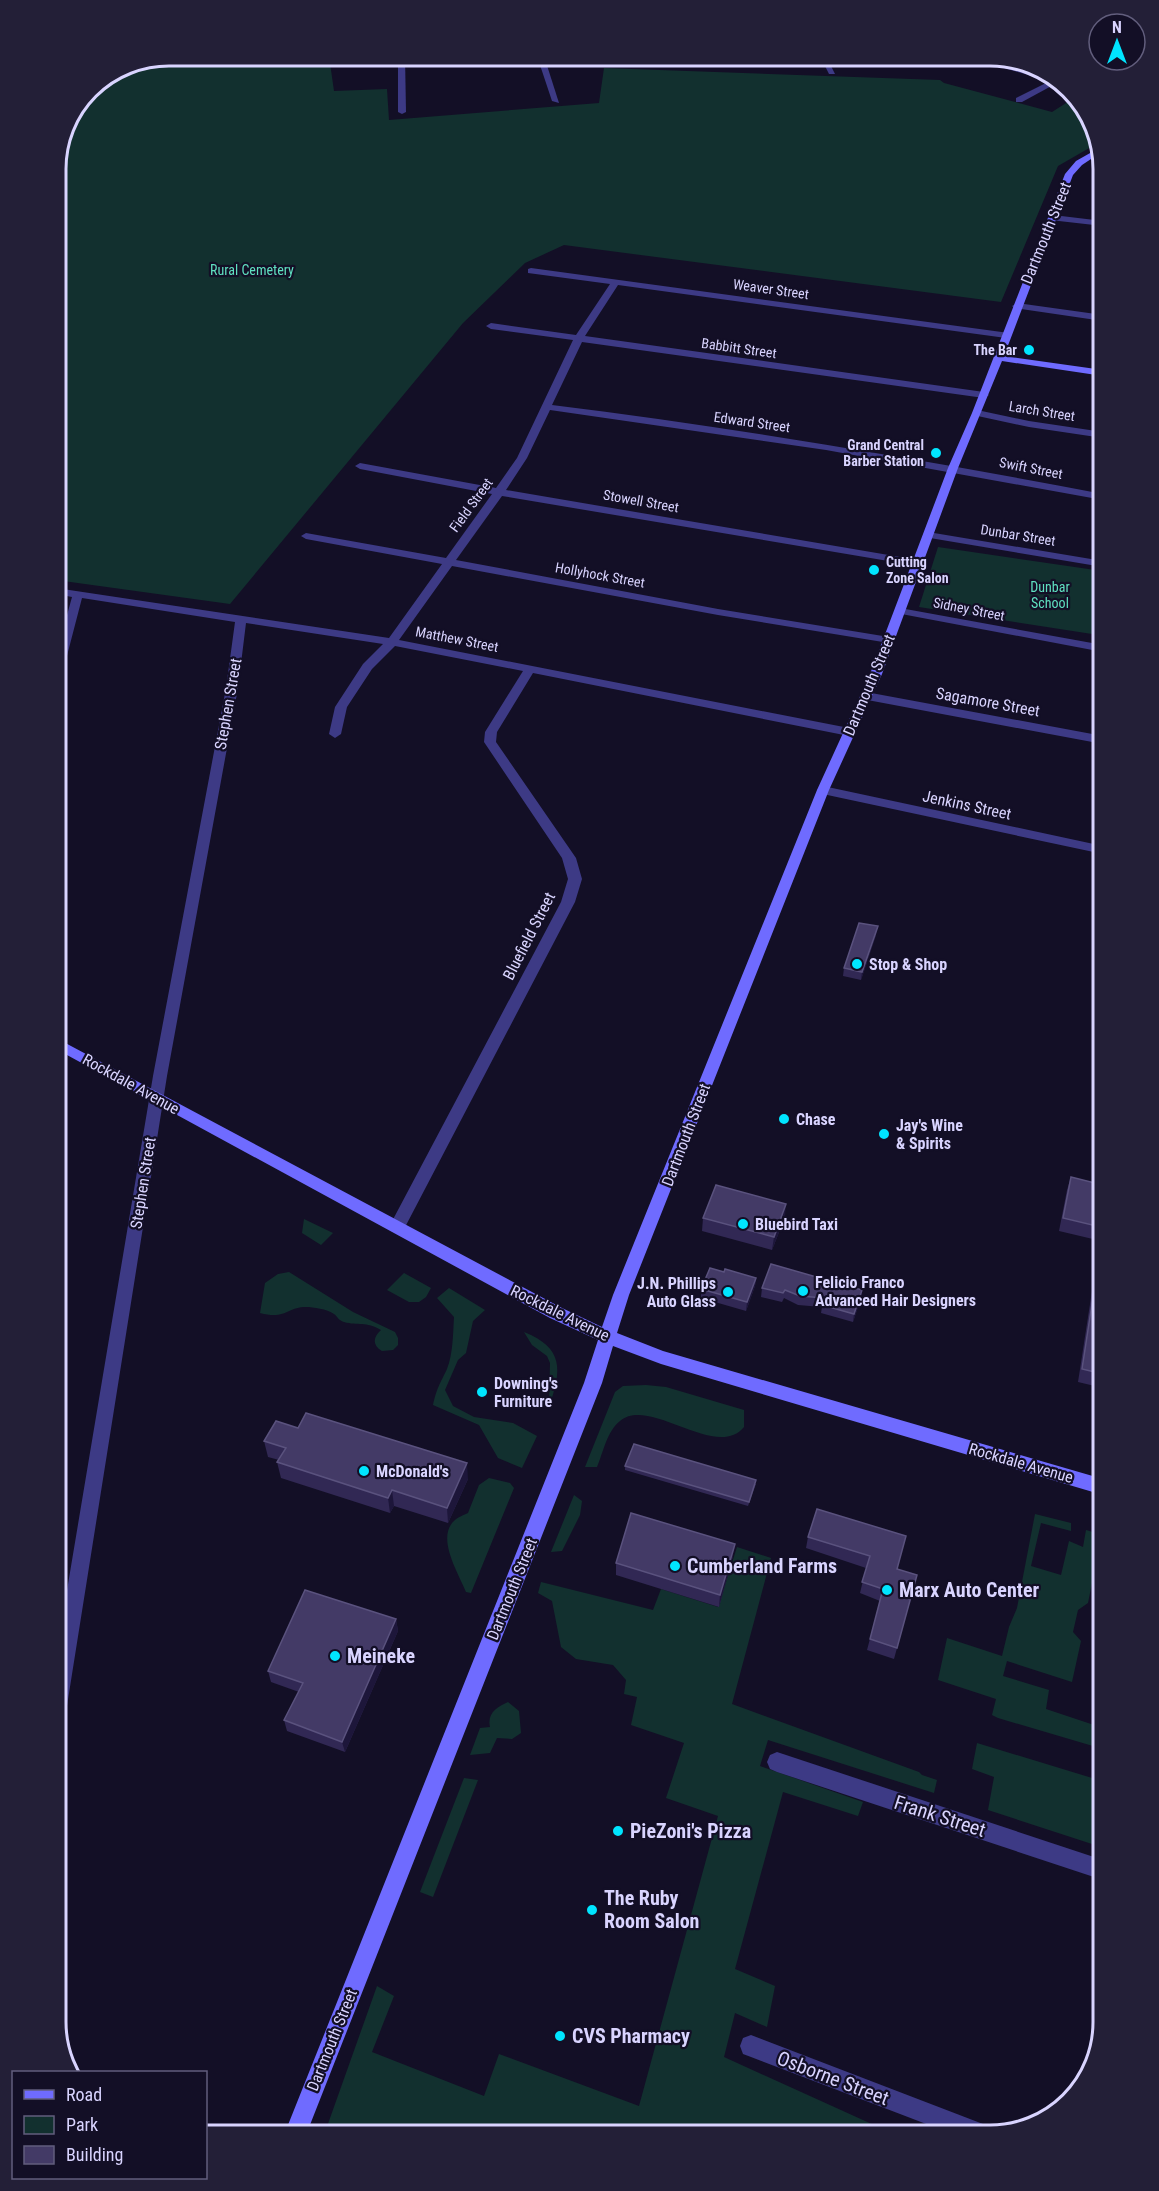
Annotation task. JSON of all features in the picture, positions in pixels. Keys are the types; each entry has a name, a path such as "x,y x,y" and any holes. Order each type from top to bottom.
{"main road":[{"name":"Dartmouth Street","path":"299,2125 593,1383 621,1295 823,790 889,640 953,468 977,413 1069,174 1079,163 1092,155"},
{"path":"998,358 1093,371"},
{"name":"Rockdale Avenue","path":"66,1049 556,1313 608,1337 661,1357 1093,1484"}],"street":[{"path":"401,66 402,112"},
{"path":"544,66 556,101"},
{"path":"829,66 832,72"},
{"path":"1009,68 1026,72"},
{"path":"1019,100 1050,85"},
{"path":"1053,218 1093,223"},
{"name":"Weaver Street","path":"531,270 1006,335"},
{"name":"Field Street","path":"335,734 341,707 367,667 392,642 522,458 579,338 616,282"},
{"path":"1017,306 1093,316"},
{"name":"Babbitt Street","path":"491,326 984,395"},
{"name":"Edward Street","path":"546,407 656,420 953,468"},
{"name":"Larch Street","path":"977,413 1029,424 1093,433"},
{"name":"Stowell Street","path":"360,466 499,492 918,563"},
{"name":"Swift Street","path":"953,468 1093,495"},
{"name":"Dunbar Street","path":"928,535 1093,562"},
{"name":"Hollyhock Street","path":"306,536 447,563 889,640"},
{"name":"Matthew Street","path":"66,592 392,642 849,732"},
{"path":"66,638 78,594"},
{"name":"Sidney Street","path":"900,611 1093,647"},
{"name":"Stephen Street","path":"66,1651 157,1099 232,688 241,619"},
{"name":"Bluefield Street","path":"397,1227 568,902 575,879 569,858 490,742 490,732 530,669"},
{"name":"Sagamore Street","path":"866,696 1093,738"},
{"name":"Jenkins Street","path":"823,790 1093,848"},
{"name":"Frank Street","path":"777,1762 1093,1866"},
{"name":"Osborne Street","path":"751,2046 955,2125"}],"green space":[{"name":"Rural Cemetery","path":"169,66 330,66 334,91 387,89 389,120 599,103 604,68 940,80 1052,112 1068,102 1079,117 1090,147 1058,166 1001,302 564,245 525,263 463,323 230,604 66,581 66,162 69,142 87,106 101,91 117,80 149,68"},
{"name":"Dunbar School","path":"938,547 1093,570 1092,634 919,607"},
{"path":"304,1219 333,1233 321,1245 302,1233"},
{"path":"289,1272 353,1312 395,1332 398,1345 393,1350 382,1351 376,1346 375,1341 376,1335 381,1330 344,1322 331,1312 320,1309 300,1308 275,1315 260,1313 265,1283 278,1274"},
{"path":"404,1273 431,1288 426,1297 419,1302 409,1302 387,1290"},
{"path":"449,1288 485,1310 473,1321 466,1353 458,1360 445,1390 453,1406 474,1417 513,1423 537,1436 522,1468 498,1458 479,1425 433,1405 452,1350 454,1317 437,1298"},
{"path":"524,1332 547,1345 556,1362 556,1382 549,1407 550,1363 547,1356 532,1345"},
{"path":"623,1386 666,1387 744,1410 744,1427 732,1435 717,1437 648,1416 633,1415 620,1421 612,1430 597,1467 585,1467 615,1392"},
{"path":"489,1478 510,1483 514,1488 471,1593 466,1592 454,1566 447,1536 449,1527 455,1520 468,1513 479,1485"},
{"path":"574,1495 582,1501 580,1515 562,1551 551,1552"},
{"path":"1035,1514 1071,1523 1071,1531 1041,1523 1031,1566 1061,1575 1069,1541 1083,1547 1086,1530 1093,1532 1093,1578 1088,1603 1078,1610 1073,1632 1081,1641 1072,1682 1007,1661 1003,1676 1049,1690 1046,1709 1093,1725 1093,1746 998,1718 992,1715 996,1699 938,1680 947,1638 1002,1656 1009,1627 1017,1608"},
{"path":"737,1547 771,1558 732,1704 937,1780 934,1793 768,1740 760,1766 863,1802 858,1816 783,1792 735,1969 775,1986 767,2027 735,2013 724,2057 874,2125 328,2125 377,1986 394,1996 372,2052 484,2096 499,2054 639,2106 718,1816 666,1798 684,1743 631,1725 637,1697 624,1694 626,1680 613,1665 576,1659 561,1647 552,1601 538,1593 541,1582 653,1610 661,1589 718,1607"},
{"path":"508,1702 519,1711 521,1733 512,1739 497,1738 490,1753 470,1755 480,1728 490,1727 491,1714"},
{"path":"977,1743 1093,1778 1092,1844 988,1810 994,1777 972,1769"},
{"path":"464,1778 478,1780 433,1897 420,1892"}],"building":[{"name":"Stop & Shop","path":"859,923 878,926 862,972 844,968"},
{"path":"1071,1177 1093,1182 1093,1225 1063,1218"},
{"name":"Bluebird Taxi","path":"716,1185 786,1204 774,1237 703,1218"},
{"name":"Felicio Franco Advanced Hair Designers","path":"771,1264 862,1290 854,1314 822,1305 824,1298 800,1296 785,1290 783,1293 762,1288"},
{"name":"J.N. Phillips Auto Glass","path":"710,1268 724,1272 725,1269 756,1278 747,1302 701,1289"},
{"path":"1093,1298 1093,1372 1082,1369"},
{"name":"McDonald's","path":"306,1413 467,1463 447,1508 392,1490 388,1498 277,1462 286,1448 264,1441 276,1421 298,1428"},
{"name":"Cumberland Farms","path":"634,1444 756,1480 749,1502 625,1466"},
{"name":"Marx Auto Center","path":"817,1509 906,1536 897,1569 917,1575 897,1648 870,1639 883,1589 862,1582 870,1556 808,1537"},
{"name":"Cumberland Farms","path":"631,1513 735,1544 720,1595 616,1563"},
{"name":"Meineke","path":"305,1590 396,1619 342,1742 284,1720 303,1683 268,1671"}],"place":[{"name":"The Bar","path":"1029,350"},
{"name":"Grand Central Barber Station","path":"936,453"},
{"name":"Cutting Zone Salon","path":"874,570"},
{"name":"Stop & Shop","path":"857,964"},
{"name":"Chase","path":"784,1119"},
{"name":"Jay's Wine & Spirits","path":"884,1134"},
{"name":"Bluebird Taxi","path":"743,1224"},
{"name":"Felicio Franco Advanced Hair Designers","path":"803,1291"},
{"name":"J.N. Phillips Auto Glass","path":"728,1292"},
{"name":"Downing's Furniture","path":"482,1392"},
{"name":"McDonald's","path":"364,1471"},
{"name":"Cumberland Farms","path":"675,1566"},
{"name":"Marx Auto Center","path":"887,1590"},
{"name":"Meineke","path":"335,1656"},
{"name":"PieZoni's Pizza","path":"618,1831"},
{"name":"The Ruby Room Salon","path":"592,1910"},
{"name":"CVS Pharmacy","path":"560,2036"}]}
